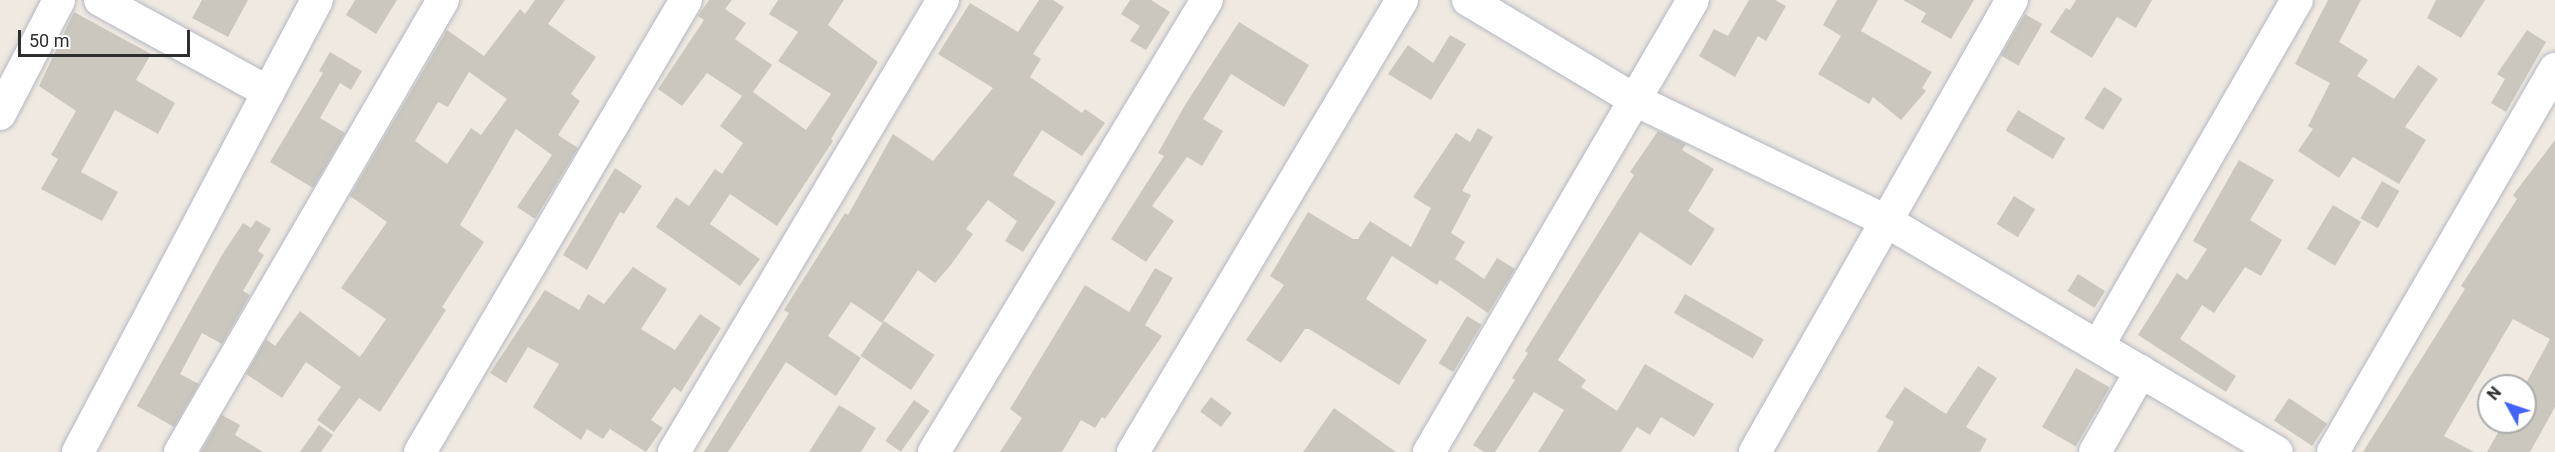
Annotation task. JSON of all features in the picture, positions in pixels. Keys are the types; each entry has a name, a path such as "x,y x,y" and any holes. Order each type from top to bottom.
{"street":[{"path":"0,114 59,0"},
{"path":"100,0 268,92"},
{"path":"78,452 316,0"},
{"path":"180,452 443,0"},
{"path":"420,452 686,0"},
{"path":"675,452 943,0"},
{"path":"933,452 1207,0"},
{"path":"1133,452 1402,0"},
{"path":"1468,0 1635,100 1886,221 2277,452"},
{"path":"1429,452 1694,0"},
{"path":"1755,452 2012,0"},
{"path":"2098,346 2296,0"},
{"path":"2333,452 2555,69"},
{"path":"2095,452 2141,371"}],"building":[{"path":"202,0 248,0 228,37 192,18"},
{"path":"355,0 397,0 376,34 346,15"},
{"path":"535,0 565,0 548,24 596,57 571,94 580,101 558,135 578,148 535,219 517,207 552,155 516,129 460,225 484,242 442,307 446,310 380,412 359,398 334,432 317,420 341,387 306,362 282,398 246,374 266,339 275,346 300,311 360,357 386,319 341,288 387,222 350,196 447,30 484,56 520,9 525,14","holes":["469,72 507,99 481,135 471,128 447,164 415,141 438,102 448,107"]},
{"path":"709,0 732,0 725,9 746,23 735,39 772,65 753,92 806,130 831,94 778,61 798,32 769,14 778,0 844,0 828,25 878,62 831,139 833,141 777,226 730,194 710,224 760,259 740,286 656,227 676,197 689,206 715,169 722,174 743,143 720,126 742,96 707,73 682,106 658,89 704,20 698,16"},
{"path":"1039,0 1053,0 1064,7 1033,54 1041,59 1030,77 1082,113 1085,109 1105,123 1082,156 1042,130 1013,175 1056,202 1023,252 1005,241 1017,221 988,200 966,229 973,234 950,266 935,283 918,270 882,323 851,302 828,336 861,358 836,396 786,362 728,452 704,452 789,313 784,310 845,213 848,215 893,134 933,161 993,88 938,54 970,3 1018,32"},
{"path":"1130,0 1151,0 1170,12 1146,50 1130,41 1140,26 1121,14"},
{"path":"1749,0 1775,0 1786,6 1766,41 1758,36 1735,77 1699,56 1714,29 1728,36"},
{"path":"1837,0 1878,0 1861,31 1932,72 1922,88 1926,91 1901,120 1873,97 1869,104 1818,74 1841,36 1823,25"},
{"path":"1903,0 1974,0 1951,39 1921,22 1926,13"},
{"path":"2076,0 2152,0 2136,28 2117,17 2092,58 2050,32 2066,8 2070,10"},
{"path":"2328,0 2361,0 2339,42 2368,60 2357,76 2394,99 2418,65 2438,79 2405,127 2426,140 2399,184 2353,157 2339,178 2298,151 2313,129 2308,126 2330,83 2295,64"},
{"path":"2436,0 2485,0 2461,38 2427,18"},
{"path":"74,12 151,54 136,80 175,103 158,134 115,110 81,172 118,192 102,221 41,189 58,159 51,155 76,111 39,86"},
{"path":"2025,14 2042,24 2018,66 2001,56"},
{"path":"1239,22 1309,65 1284,107 1231,74 1203,119 1223,131 1202,166 1187,157 1152,206 1174,221 1146,262 1111,239 1164,156 1158,153 1185,105"},
{"path":"2527,30 2546,42 2506,112 2491,103 2505,79 2497,74"},
{"path":"1450,35 1466,44 1431,100 1388,74 1408,45 1433,63"},
{"path":"330,52 362,71 351,90 340,83 320,118 345,133 313,188 270,162 323,73 319,71"},
{"path":"2104,87 2123,99 2103,130 2084,118"},
{"path":"2018,110 2065,138 2053,159 2006,131"},
{"path":"1478,128 1493,137 1462,191 1471,195 1451,233 1465,242 1455,259 1484,279 1497,258 1515,269 1488,313 1440,280 1437,285 1392,256 1366,299 1427,340 1399,385 1309,329 1305,329 1281,363 1246,340 1284,285 1270,276 1308,212 1353,239 1358,239 1370,221 1411,247 1431,208 1413,197 1456,133 1470,142"},
{"path":"1658,131 1686,144 1682,150 1714,169 1688,211 1715,229 1691,266 1640,232 1558,360 1586,380 1581,387 1617,411 1645,364 1714,404 1694,437 1661,417 1650,435 1637,427 1621,452 1538,452 1564,410 1534,392 1495,452 1484,452 1473,445 1515,380 1512,378 1528,353 1525,351 1634,175 1630,172"},
{"path":"2555,140 2555,407 2530,452 2487,452 2497,434 2537,434 2537,374 2531,374 2550,339 2513,319 2481,374 2477,374 2477,380 2444,436 2474,452 2363,452 2465,289 2461,286 2517,199 2513,195"},
{"path":"2239,160 2274,180 2250,220 2282,240 2261,276 2245,267 2214,313 2202,305 2180,339 2236,376 2226,392 2138,335 2177,273 2187,280 2207,249 2193,241"},
{"path":"615,168 642,186 624,214 620,212 587,270 563,255"},
{"path":"2382,181 2399,191 2378,228 2360,218"},
{"path":"2014,196 2035,209 2018,237 1997,224"},
{"path":"2333,205 2361,222 2335,266 2307,249"},
{"path":"256,220 271,229 258,251 264,255 243,291 250,295 222,344 202,333 180,374 199,384 174,427 137,406 222,255 243,223 251,228"},
{"path":"633,267 667,289 641,329 675,350 700,314 721,328 681,392 674,387 651,420 663,428 646,452 610,429 603,439 587,429 581,440 533,407 559,364 528,347 506,383 490,373 545,290 579,310 588,294 604,304"},
{"path":"1155,268 1173,278 1145,325 1162,336 1105,419 1102,417 1095,428 1081,420 1062,452 1000,452 1022,418 1010,409 1085,285 1129,312"},
{"path":"2078,274 2105,291 2095,308 2067,291"},
{"path":"1685,294 1764,340 1753,359 1674,313"},
{"path":"1467,316 1482,325 1453,372 1439,363"},
{"path":"884,321 935,355 911,390 861,356"},
{"path":"1978,366 1997,378 1966,427 1987,439 1980,452 1877,452 1894,422 1885,417 1905,387 1946,414"},
{"path":"2076,368 2110,388 2076,446 2042,427"},
{"path":"1211,397 1232,413 1221,427 1200,411"},
{"path":"2289,398 2327,424 2312,446 2274,420"},
{"path":"914,400 930,411 901,452 885,441"},
{"path":"839,405 876,428 861,452 809,452"},
{"path":"1334,408 1396,452 1303,452"},
{"path":"222,415 240,425 235,435 263,452 201,452"},
{"path":"319,425 333,435 321,452 300,452"}]}
